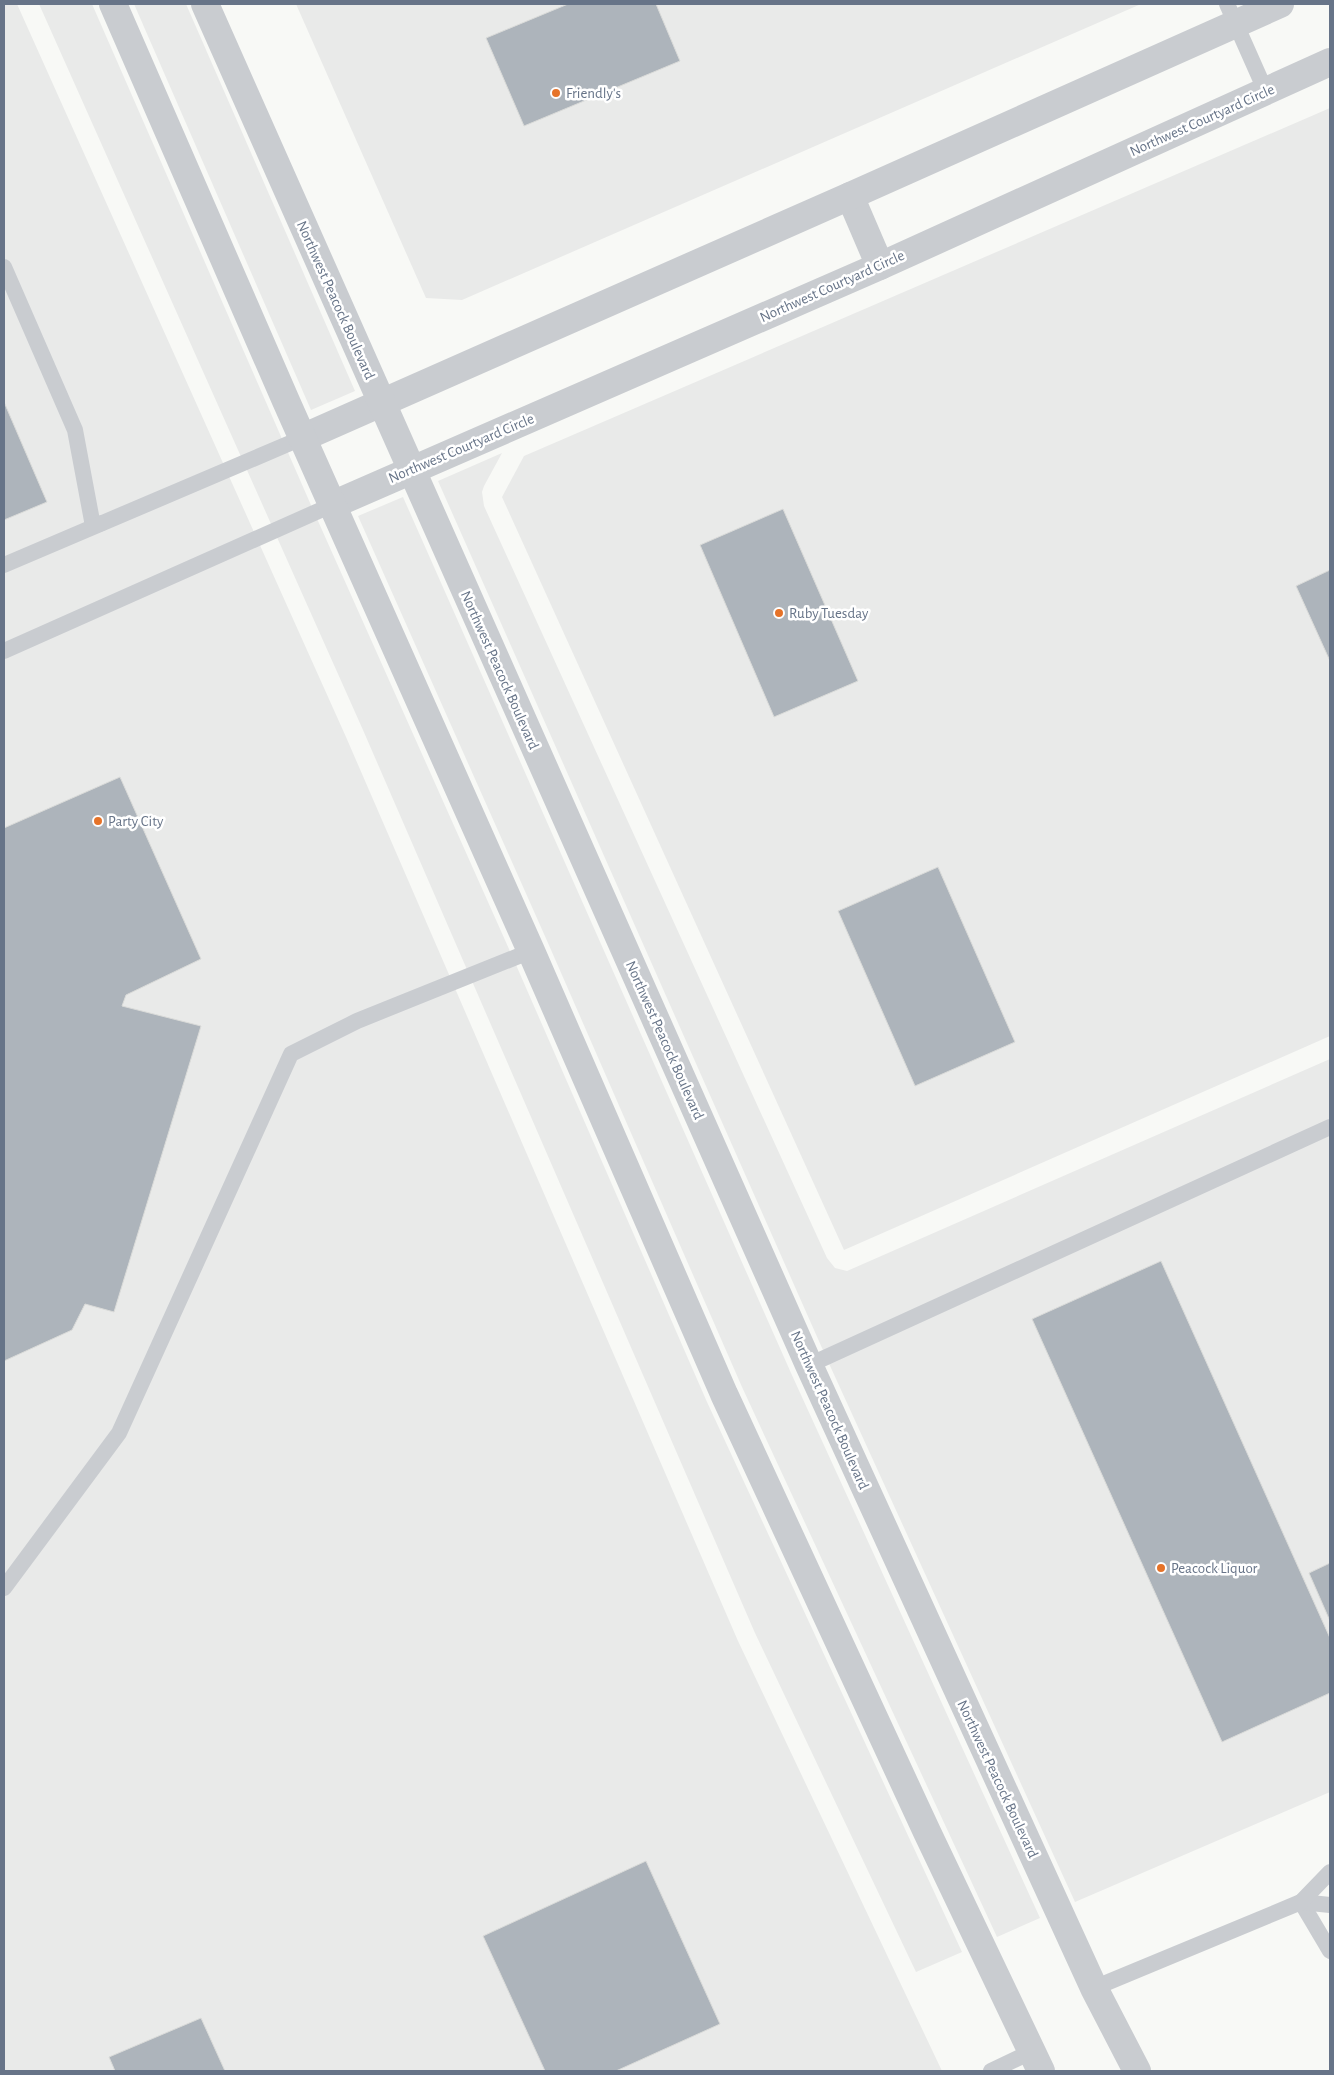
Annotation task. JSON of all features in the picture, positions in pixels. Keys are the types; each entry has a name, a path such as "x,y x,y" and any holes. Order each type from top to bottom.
{"street":[{"path":"113,4 302,438 531,951 724,1394 922,1824 1036,2062"},
{"name":"Northwest Peacock Boulevard","path":"206,4 809,1365 1094,1988 1137,2071"},
{"path":"302,438 850,196 1231,14 1280,4"},
{"name":"Northwest Courtyard Circle","path":"332,505 880,266 1330,62"},
{"path":"850,196 880,266"}],"lane":[{"path":"1231,14 1266,92"},
{"path":"4,267 75,430 98,524"},
{"path":"4,565 302,438"},
{"path":"4,651 332,505"},
{"path":"4,1588 119,1433 292,1054 357,1022 531,951"},
{"path":"809,1365 1330,1127"},
{"path":"1094,1988 1301,1902 1330,1872"},
{"path":"1301,1902 1330,1905"},
{"path":"1301,1902 1330,1951"},
{"path":"991,2071 1036,2062"}],"shaded area":[{"path":"4,4 17,4 346,737 738,1641 942,2071 4,2071"},
{"path":"39,4 92,4 707,1402 962,1952 916,1972 755,1633 363,730"},
{"path":"134,4 186,4 355,391 311,410"},
{"path":"296,4 1141,4 462,300 426,298"},
{"path":"1330,108 1330,1036 844,1250 502,497 524,456"},
{"path":"502,453 484,486 482,492 484,506 827,1258 835,1268 847,1271 1330,1059 1330,1792 1075,1902 826,1357 438,481"},
{"path":"403,497 791,1373 1040,1918 997,1937 742,1387 548,943 358,516"}],"building":[{"name":"Friendly's","path":"568,4 656,4 680,61 524,126 486,38"},
{"path":"4,402 47,502 4,520"},
{"name":"Ruby Tuesday","path":"783,509 858,681 774,717 700,545"},
{"path":"1330,570 1330,661 1296,586"},
{"path":"120,777 201,959 126,995 122,1006 201,1026 114,1312 85,1304 72,1330 4,1361 4,828"},
{"path":"938,867 1015,1042 915,1086 838,911"},
{"path":"1161,1261 1330,1638 1330,1693 1222,1742 1032,1319"},
{"path":"1330,1563 1330,1621 1309,1573"},
{"path":"646,1861 720,2024 616,2071 545,2071 483,1936"},
{"path":"201,2018 225,2071 115,2071 109,2057"}],"place":[{"name":"Friendly's","path":"556,93"},
{"name":"Ruby Tuesday","path":"779,613"},
{"name":"Party City","path":"98,821"},
{"name":"Peacock Liquor","path":"1161,1568"}]}
